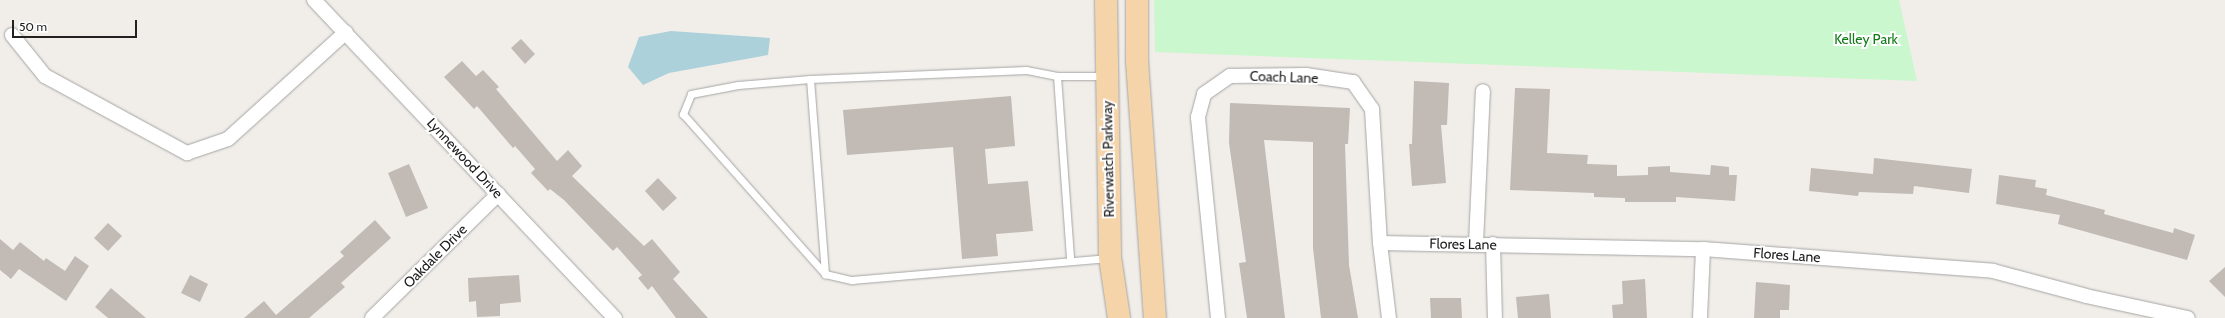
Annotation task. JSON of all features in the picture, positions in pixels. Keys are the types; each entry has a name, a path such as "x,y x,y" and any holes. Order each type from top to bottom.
{"main road":[{"name":"Riverwatch Parkway","path":"1106,0 1110,258 1119,318"},
{"path":"1137,0 1137,60 1155,318"}],"street":[{"name":"Lynnewood Drive","path":"314,0 346,32 615,318"},
{"path":"12,35 45,76 187,153 228,139 346,32"},
{"name":"Coach Lane","path":"1218,318 1198,117 1204,94 1230,76 1306,75 1353,82 1372,109 1380,243 1389,318"},
{"path":"1476,243 1483,91"},
{"name":"Oakdale Drive","path":"372,318 498,194"},
{"name":"Flores Lane","path":"1380,243 1476,243 1703,249 1993,271 2086,296 2188,318"},
{"path":"1493,244 1495,318"},
{"path":"1700,318 1703,249"}],"lane":[{"path":"1107,76 1057,76 1026,70 810,78 738,85 691,94 683,114 825,274 852,280 1070,259 1110,258"},
{"path":"1057,76 1070,259"},
{"path":"810,78 825,274"}],"green space":[{"name":"Kelley Park","path":"1154,0 1899,0 1917,81 1155,52"}],"water":[{"path":"671,31 770,38 768,55 669,73 643,85 628,67 639,37"}],"building":[{"path":"521,39 535,54 525,64 511,48"},
{"path":"462,61 476,76 483,70 499,87 496,89 557,161 568,150 582,166 572,176 644,246 652,239 680,272 673,279 708,318 676,318 652,286 648,290 638,278 642,275 617,247 613,251 564,200 550,189 548,191 531,173 535,169 515,146 513,148 477,106 474,109 444,77"},
{"path":"1414,81 1449,83 1447,125 1441,125 1446,183 1412,186 1409,144 1412,144"},
{"path":"1515,88 1550,89 1547,153 1588,155 1587,164 1617,165 1617,176 1648,175 1648,167 1670,166 1670,172 1710,175 1711,165 1729,167 1729,175 1737,175 1735,201 1676,197 1676,202 1625,202 1625,198 1594,197 1594,193 1510,190"},
{"path":"1011,96 1015,146 985,149 988,184 1028,181 1033,231 996,234 998,256 962,259 953,147 847,155 843,110"},
{"path":"1230,103 1350,108 1348,144 1345,144 1349,265 1358,318 1321,318 1313,248 1313,142 1264,140 1285,318 1247,318 1239,263 1246,262 1229,143"},
{"path":"1874,158 1972,169 1969,193 1914,186 1913,194 1859,192 1858,196 1809,191 1811,168 1873,174"},
{"path":"409,164 428,208 406,217 388,173"},
{"path":"1999,175 2036,180 2035,187 2047,189 2046,195 2105,210 2104,214 2173,233 2174,228 2195,235 2187,260 2058,224 2060,215 1996,204"},
{"path":"658,178 677,198 663,211 645,191"},
{"path":"375,220 391,238 341,283 345,287 309,318 244,318 264,301 276,315 344,256 340,252"},
{"path":"108,223 122,236 108,251 94,238"},
{"path":"0,239 13,250 20,242 44,261 46,258 65,271 75,256 89,266 66,301 19,269 11,279 0,270"},
{"path":"2225,267 2225,297 2209,281"},
{"path":"190,275 208,284 200,302 181,293"},
{"path":"519,275 521,302 500,304 500,316 477,317 476,301 469,302 468,278"},
{"path":"1645,279 1647,318 1613,318 1612,305 1623,304 1622,281"},
{"path":"1756,282 1790,285 1789,310 1780,310 1780,318 1754,318"},
{"path":"111,288 146,318 108,318 95,307"},
{"path":"1549,294 1551,318 1518,318 1516,297"},
{"path":"1430,298 1461,298 1462,318 1431,318"}]}
